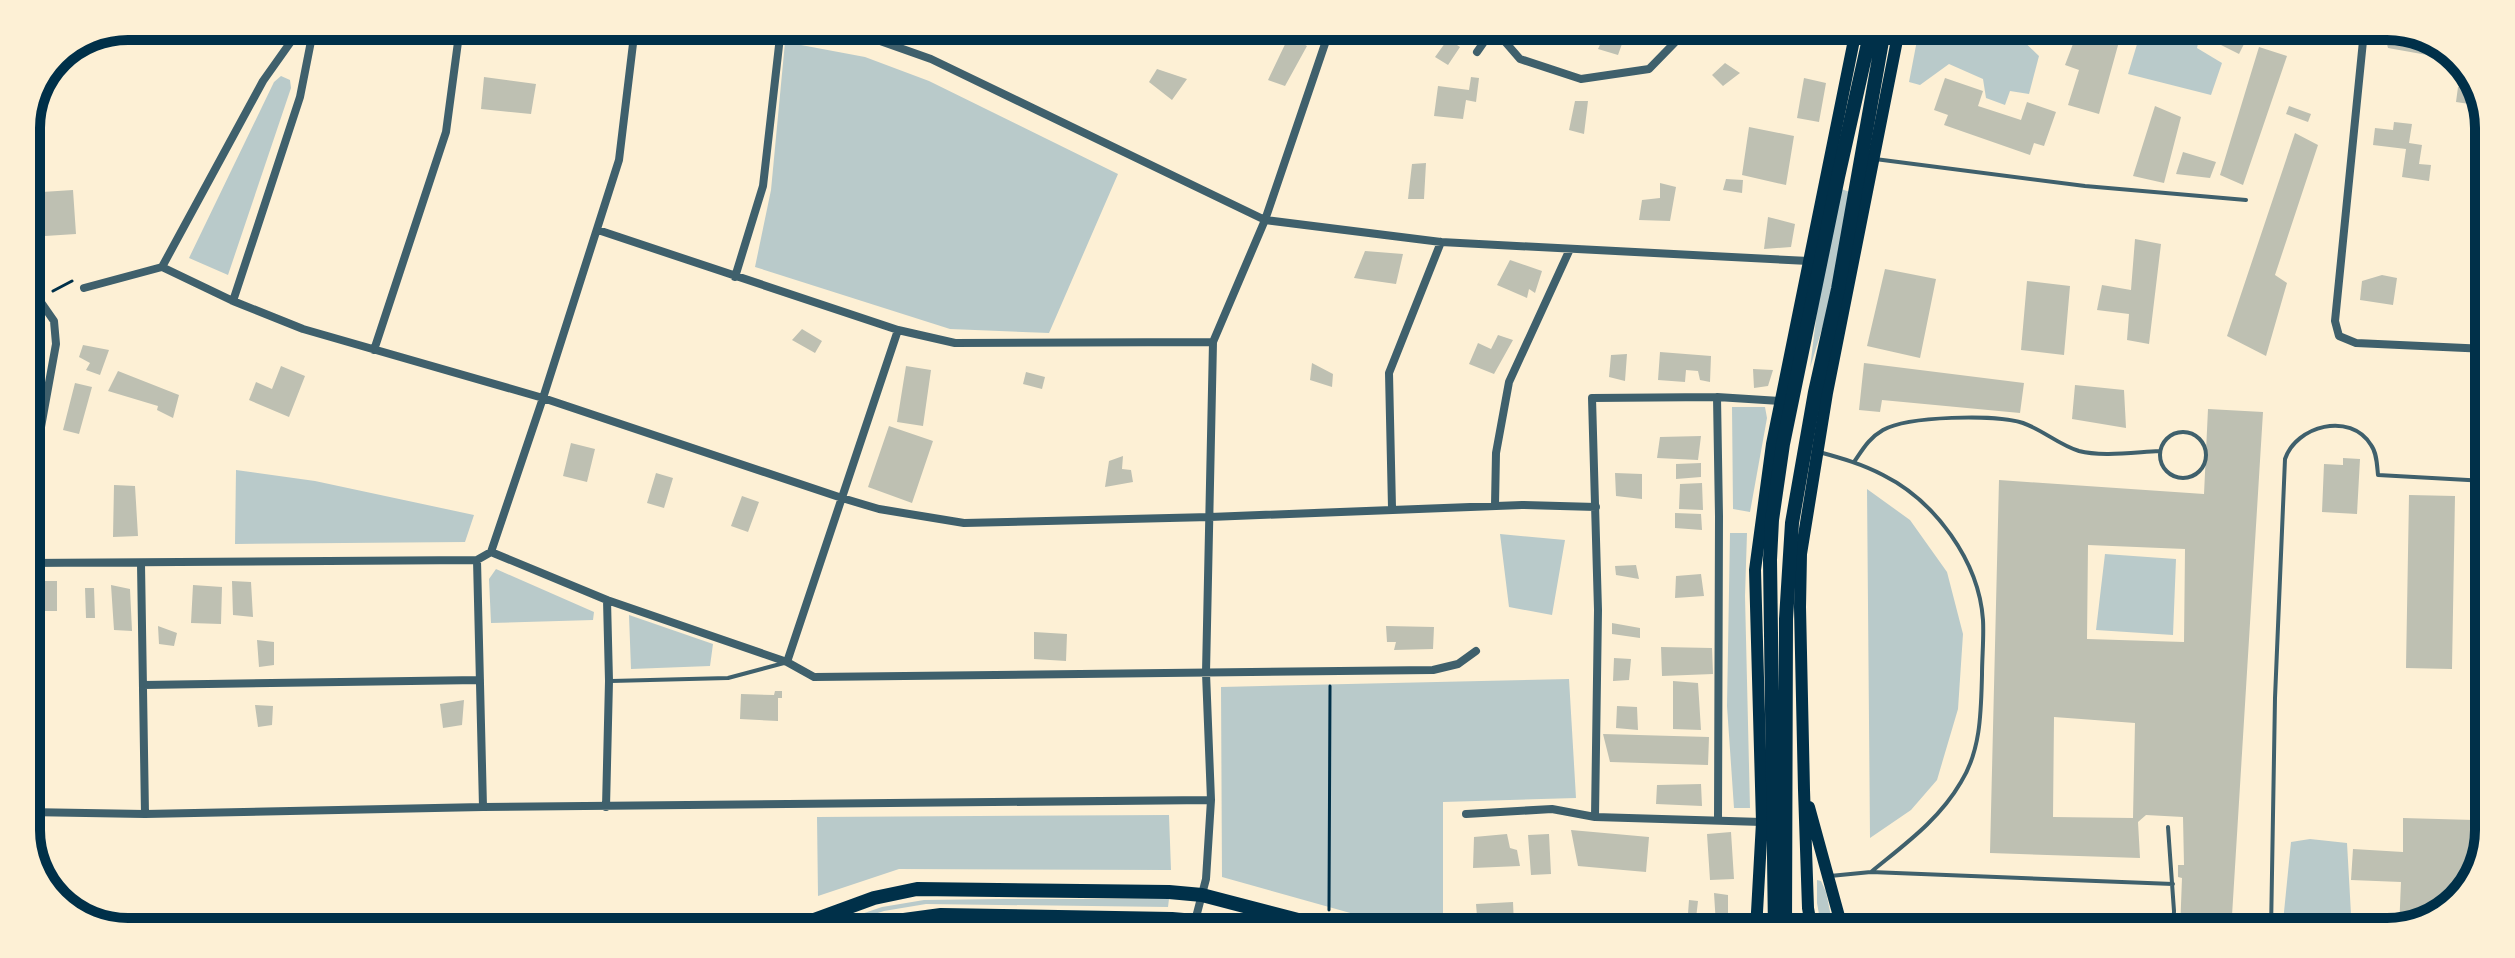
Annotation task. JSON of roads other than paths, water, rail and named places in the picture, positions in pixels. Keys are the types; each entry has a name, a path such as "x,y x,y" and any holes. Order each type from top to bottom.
{"main road":[{"path":"1757,918 1762,822 1755,570 1762,503 1854,40"},
{"path":"1780,918 1770,560 1772,520 1783,444 1869,40"},
{"path":"1780,918 1786,619 1791,537 1805,445 1838,289 1882,40"},
{"path":"1810,918 1804,790 1801,554 1817,451 1897,40"},
{"path":"1804,790 1840,918"},
{"path":"819,918 874,898 917,889 1169,892 1202,895 1289,918"},
{"path":"916,918 941,915 1017,918"}],"street":[{"path":"162,267 263,81 292,40"},
{"path":"233,301 300,97 311,40"},
{"path":"374,350 446,132 458,40"},
{"path":"40,563 477,560 491,552 619,160 633,40"},
{"path":"735,277 763,186 780,40"},
{"path":"877,40 931,59 1265,220 1441,242 1809,261"},
{"path":"1195,918 1206,879 1211,800 1206,673 1213,342 1265,220 1326,40"},
{"path":"1477,52 1485,40"},
{"path":"1503,40 1520,59 1581,79 1649,69 1677,40"},
{"path":"2363,40 2335,321 2339,336 2356,343 2475,349"},
{"path":"598,230 898,330 955,343 1213,342"},
{"path":"1392,508 1389,373 1441,242"},
{"path":"1495,505 1496,453 1509,382 1570,249"},
{"path":"84,288 162,267 233,301 303,329 543,398 879,509 964,523 1495,505 1596,507"},
{"path":"40,301 54,321 56,344 40,433"},
{"path":"787,662 898,330"},
{"path":"1595,817 1598,610 1592,398 1717,397 1781,401"},
{"path":"1717,397 1718,820"},
{"path":"491,552 607,600 787,662 814,677 1433,670 1458,664 1476,651"},
{"path":"477,560 483,807"},
{"path":"141,564 145,814"},
{"path":"606,807 607,600"},
{"path":"143,685 480,680"},
{"path":"40,812 145,814 483,807 1211,800"},
{"path":"1466,814 1552,809 1595,817 1762,822"}],"lane":[{"path":"1875,158 2085,186 2246,200"},
{"path":"1854,462 1869,440 1887,428 1933,419 1975,417 2019,422 2089,453 2159,451"},
{"path":"2271,918 2275,698 2285,459 2288,450 2312,429 2345,427 2355,430 2370,443 2378,475 2475,480"},
{"path":"2174,433 2192,433 2204,446 2206,461 2196,474 2175,477 2162,467 2159,451 2167,437 2174,433"},
{"path":"1817,451 1854,462 1885,476 1929,509 1962,553 1975,580 1983,621 1981,693 1974,757 1963,780 1929,825 1871,872"},
{"path":"609,681 728,678 787,662"},
{"path":"2168,827 2173,918"},
{"path":"1830,876 1871,872 2173,884"}]}
